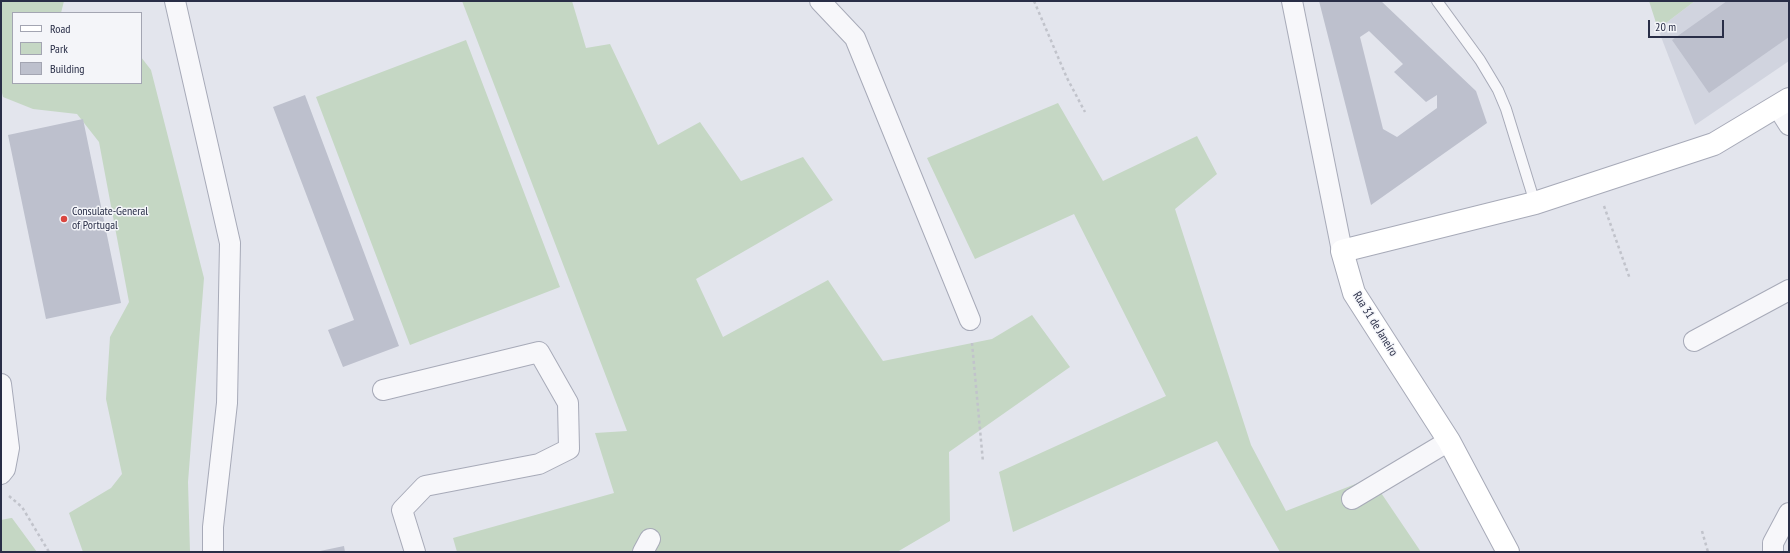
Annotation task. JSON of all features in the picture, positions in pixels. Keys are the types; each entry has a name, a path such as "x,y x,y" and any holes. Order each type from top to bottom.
{"street":[{"path":"175,1 230,243 227,403 213,527 213,552"},
{"path":"820,1 855,38 970,320"},
{"name":"Rua 31 de Janeiro","path":"1292,1 1342,250 1354,293 1449,441 1508,552"},
{"path":"1342,250 1535,203 1714,144 1783,102 1789,125"},
{"path":"1694,341 1789,290"},
{"path":"383,390 538,352 568,403 569,449 539,464 424,486 402,510 415,552"},
{"path":"1,384 9,448 5,469 1,474"},
{"path":"1352,499 1449,441"},
{"path":"1773,552 1773,543 1789,513"}],"lane":[{"path":"1436,1 1480,60 1498,90 1506,109 1535,203"}],"path":[{"path":"1034,1 1067,78 1086,112"},
{"path":"1601,199 1630,279"},
{"path":"970,320 984,462"},
{"path":"6,493 22,507 49,552"},
{"path":"1702,531 1708,552"}],"shaded area":[{"path":"1695,1 1789,1 1789,61 1695,125 1658,29"}],"green space":[{"path":"1,1 64,1 61,12 12,12 12,84 142,84 142,58 151,70 204,278 188,482 190,552 83,552 69,513 111,488 122,474 106,399 110,337 129,302 99,142 77,114 33,109 3,97 1,89"},
{"path":"462,1 572,1 586,48 610,44 658,145 700,122 741,181 803,157 833,200 696,279 723,337 828,280 883,361 992,339 1032,315 1070,367 949,452 950,521 897,552 457,552 453,538 614,493 595,433 627,431"},
{"path":"1649,1 1695,1 1658,29"},
{"path":"466,40 560,287 410,345 316,97"},
{"path":"1058,103 1103,181 1197,136 1217,174 1175,209 1251,445 1286,511 1371,478 1421,552 1280,552 1217,441 1013,532 999,472 1166,396 1074,214 975,259 927,158"},
{"path":"12,518 37,552 1,552 1,520"}],"building":[{"path":"1319,1 1381,1 1476,91 1487,123 1371,205","holes":["1369,31 1403,64 1394,72 1426,102 1437,95 1437,108 1397,137 1383,129 1360,37"]},
{"path":"1727,1 1789,1 1789,37 1709,93 1672,40"},
{"path":"305,95 399,346 343,367 328,330 354,320 273,107"},
{"name":"Consulate-General of Portugal","path":"83,119 121,303 46,319 8,135"},
{"path":"344,546 345,552 320,552 320,551"}],"place":[{"name":"Consulate-General of Portugal","path":"64,219"}]}
